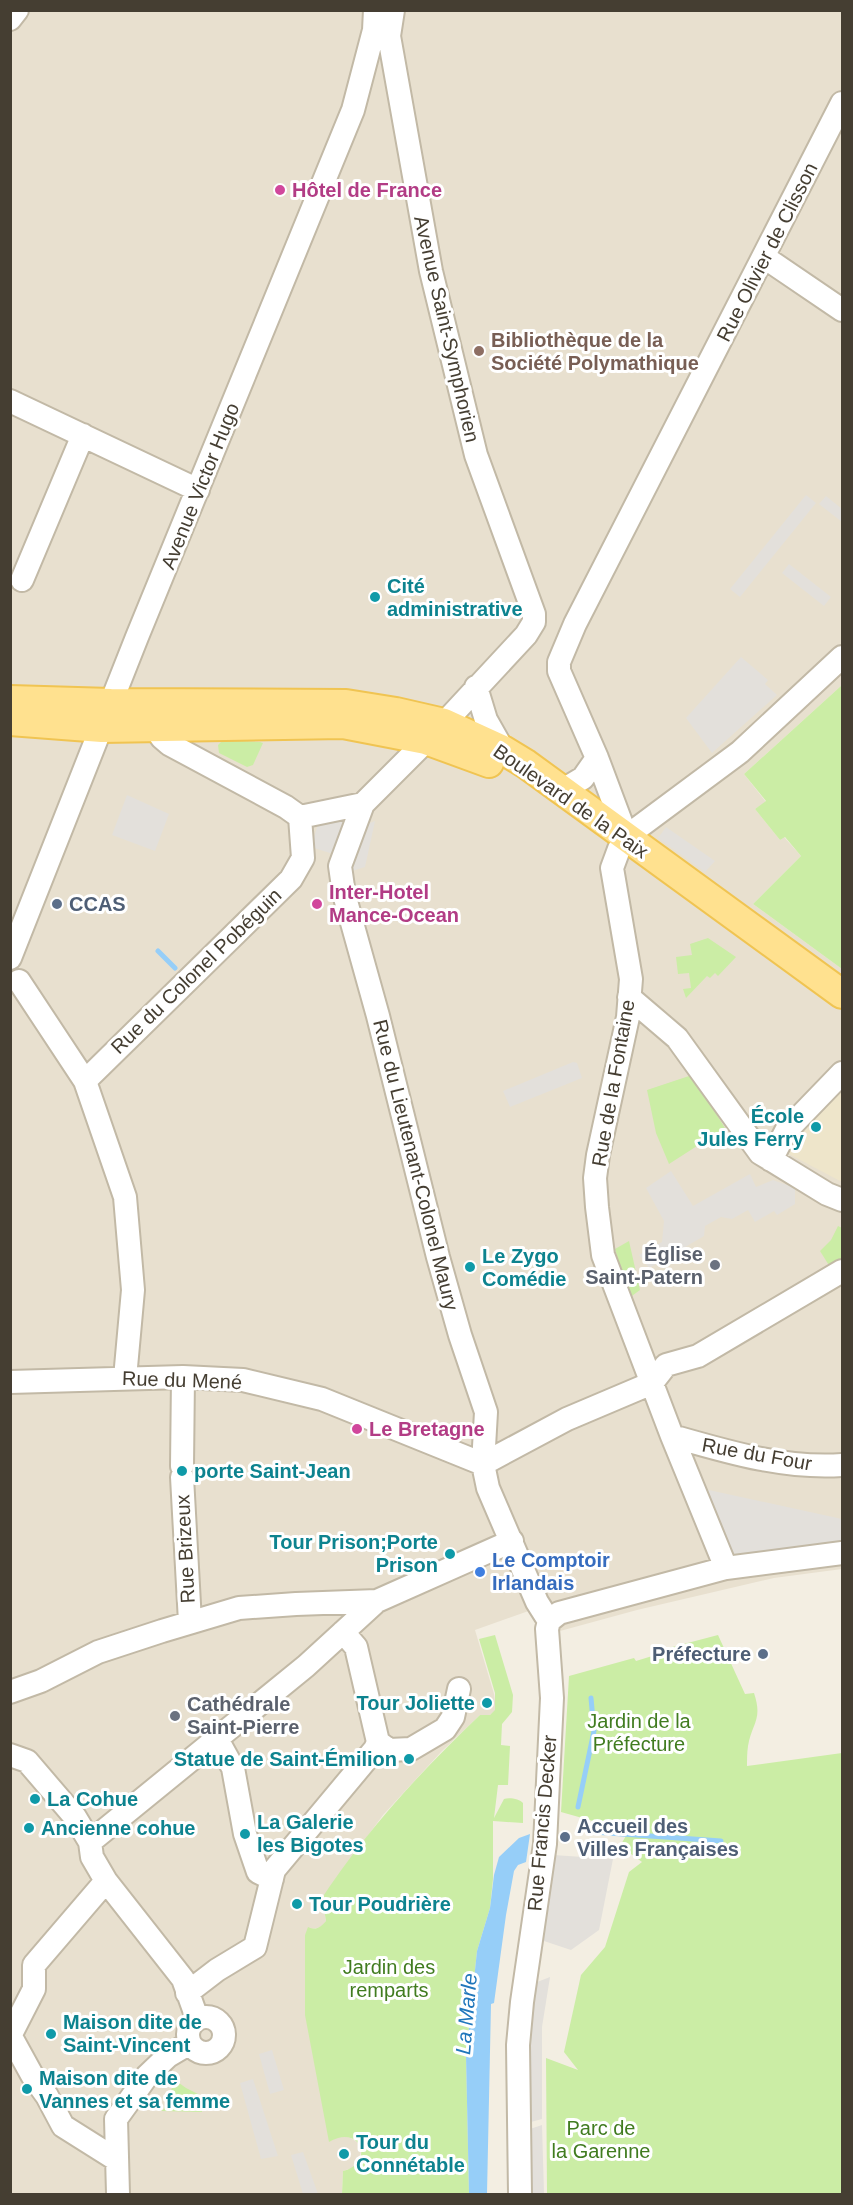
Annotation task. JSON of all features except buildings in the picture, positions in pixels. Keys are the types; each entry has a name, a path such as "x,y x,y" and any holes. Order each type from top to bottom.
{"main road":[{"name":"Boulevard de la Paix","path":"10,700 107,716 155,728 343,724 435,731 503,750 563,790 623,844 843,1010"},
{"name":"Boulevard de la Paix","path":"10,721 346,704 396,712 435,731 623,844 843,994"}],"street":[{"path":"10,19 17,10"},
{"name":"Avenue Victor Hugo","path":"10,958 353,110 374,30 375,10"},
{"name":"Avenue Saint-Symphorien","path":"393,10 389,36 431,271 476,455 534,614 534,622 526,635 476,687"},
{"name":"Rue Olivier de Clisson","path":"597,759 559,671 559,662 575,624 843,103"},
{"path":"764,258 843,310"},
{"path":"10,401 198,490"},
{"path":"22,580 83,435"},
{"path":"597,759 623,844 740,752 843,657"},
{"path":"300,817 303,858 340,866 363,804 476,687"},
{"path":"476,687 486,720 503,750"},
{"path":"155,728 169,744 286,807 300,817 363,804"},
{"path":"563,790 577,784 597,759"},
{"name":"Rue de la Fontaine","path":"623,844 612,868 631,979 628,1017 598,1155 596,1188 603,1256 672,1436 726,1568"},
{"name":"Rue du Colonel Pobéguin","path":"85,1081 291,879 303,858"},
{"name":"Rue du Lieutenant-Colonel Maury","path":"340,866 344,894 378,1016 438,1257 460,1335 486,1412 483,1464"},
{"path":"19,981 85,1081 125,1197 133,1290 125,1378"},
{"path":"629,997 677,1038 760,1153 827,1194 843,1200"},
{"path":"771,1160 786,1131 843,1073"},
{"path":"843,1270 698,1356 666,1365 652,1383 567,1419 483,1464 488,1488 537,1602 549,1621 559,1613 726,1568 843,1553"},
{"name":"Rue du Mené","path":"10,1383 183,1377 243,1380 322,1399 483,1464"},
{"name":"Rue Brizeux","path":"183,1377 182,1471 190,1622"},
{"name":"Rue du Four","path":"672,1436 740,1455 799,1466 843,1465"},
{"path":"91,1849 118,1817 306,1666 378,1601 512,1541"},
{"path":"10,1692 41,1681 98,1652 238,1608 378,1601"},
{"name":"Rue Francis Decker","path":"520,2194 518,2045 544,1844 552,1698 547,1629 549,1621"},
{"path":"187,1993 216,1970 255,1947 274,1870 375,1749 378,1742 356,1647 343,1632"},
{"path":"378,1742 389,1750 411,1749 445,1729 453,1717 459,1689"},
{"path":"217,1739 233,1768 245,1834 258,1872 272,1879"},
{"path":"10,1755 27,1761 75,1817 106,1881 183,1979 197,2018"},
{"path":"106,1881 34,1965 34,1989 11,2036 63,2126 117,2160"},
{"path":"209,2016 223,2026 225,2037 220,2048 209,2053 198,2051 190,2043 188,2032 197,2018 209,2016"},
{"path":"118,2194 116,2119 147,2076 168,2056 190,2043"}],"shaded area":[{"path":"11,11 842,11 842,685 744,774 766,802 755,809 780,840 784,837 801,856 753,904 842,969 842,1569 774,1578 637,1610 560,1631 554,1602 475,1630 494,1694 496,1710 490,1715 480,1715 441,1752 383,1815 318,1904 324,1909 326,1921 322,1927 311,1929 305,1935 306,2017 330,2141 337,2137 348,2136 358,2143 361,2149 359,2162 355,2167 343,2171 342,2194 11,2194"},
{"path":"806,495 816,503 740,597 730,589"},
{"path":"826,496 842,509 842,522 819,504"},
{"path":"789,564 831,597 824,606 782,573"},
{"path":"741,657 768,680 765,684 777,695 712,753 686,718"},
{"path":"127,795 169,814 155,851 112,835"},
{"path":"346,816 333,854 311,847 318,824"},
{"path":"375,821 365,867 349,872 360,827"},
{"path":"666,827 715,861 705,872 658,838"},
{"path":"573,1062 577,1063 582,1078 510,1107 503,1091"},
{"name":"École Jules Ferry","path":"842,1082 842,1182 787,1153 790,1142"},
{"path":"671,1171 693,1206 750,1174 756,1187 773,1180 795,1188 795,1204 777,1215 774,1211 755,1222 748,1210 732,1219 721,1217 705,1226 704,1236 649,1268 639,1255 662,1242 664,1221 646,1188"},
{"path":"704,1489 842,1519 842,1542 731,1557"},
{"path":"553,1855 613,1859 599,1930 571,1950 541,1940"},
{"path":"550,1977 542,2027 542,2119 527,2123 525,2033 532,1984"},
{"path":"272,2050 284,2090 270,2094 259,2054"},
{"path":"253,2079 278,2156 261,2159 240,2083"},
{"path":"542,2125 544,2194 528,2194 527,2130"},
{"path":"303,2152 318,2194 303,2194 291,2155"}],"green space":[{"path":"842,685 842,969 753,904 801,856 785,837 780,840 755,809 766,801 744,774"},
{"path":"223,740 263,743 253,765 247,767 219,753 218,745"},
{"path":"708,938 736,957 718,976 715,973 710,978 707,976 686,998 683,989 691,988 689,973 678,974 676,957 692,955 690,944"},
{"path":"692,1075 725,1128 669,1164 656,1133 647,1090"},
{"path":"838,1226 842,1228 842,1260 830,1267 820,1251 831,1240"},
{"path":"629,1241 640,1290 629,1298 615,1249"},
{"name":"Jardin des remparts","path":"495,1635 513,1695 512,1712 502,1724 501,1745 510,1746 508,1785 498,1785 494,1818 504,1799 509,1798 523,1803 523,1823 493,1821 493,1879 490,1908 477,1951 466,2056 469,2194 342,2194 343,2171 353,2167 359,2160 360,2146 349,2137 340,2137 329,2142 305,2015 305,1935 308,1927 318,1928 326,1921 324,1909 318,1904 373,1828 457,1737 480,1715 490,1715 495,1710 495,1693 479,1639"},
{"path":"718,1635 745,1694 754,1693 756,1702 757,1716 748,1746 747,1766 842,1753 842,2194 547,2194 546,2058 578,2070 564,2052 581,1975 605,1947 629,1872 642,1862 620,1846 633,1824 600,1823 561,1812 569,1676 634,1658 636,1661 662,1653 661,1650"},
{"path":"175,2080 202,2096 202,2112 161,2111 164,2109"}],"water":[{"path":"530,1834 526,1862 518,1865 514,1871 494,2003 491,2004 487,2194 469,2194 466,2056 477,1951 490,1908 499,1857 519,1838"}],"waterway":[{"path":"158,951 175,968"},
{"path":"578,1807 594,1731 591,1698"},
{"name":"La Marle","path":"594,1832 721,1841"}],"place":[{"name":"Hôtel de France","path":"280,190"},
{"name":"Bibliothèque de la Société Polymathique","path":"479,351"},
{"name":"Cité administrative","path":"375,597"},
{"name":"CCAS","path":"57,904"},
{"name":"Inter-Hotel Mance-Ocean","path":"317,904"},
{"name":"École Jules Ferry","path":"816,1127"},
{"name":"Église Saint-Patern","path":"715,1265"},
{"name":"Le Zygo Comédie","path":"470,1267"},
{"name":"Le Bretagne","path":"357,1429"},
{"name":"porte Saint-Jean","path":"182,1471"},
{"name":"Tour Prison;Porte Prison","path":"450,1554"},
{"name":"Le Comptoir Irlandais","path":"480,1572"},
{"name":"Préfecture","path":"763,1654"},
{"name":"Tour Joliette","path":"487,1703"},
{"name":"Cathédrale Saint-Pierre","path":"175,1716"},
{"name":"Statue de Saint-Émilion","path":"409,1759"},
{"name":"La Cohue","path":"35,1799"},
{"name":"Ancienne cohue","path":"29,1828"},
{"name":"La Galerie les Bigotes","path":"245,1834"},
{"name":"Accueil des Villes Françaises","path":"565,1837"},
{"name":"Tour Poudrière","path":"297,1904"},
{"name":"Maison dite de Saint-Vincent","path":"51,2034"},
{"name":"Maison dite de Vannes et sa femme","path":"27,2089"},
{"name":"Tour du Connétable","path":"344,2154"}],"park label":[{"name":"Jardin de la Préfecture","path":"639,1732"},
{"name":"Parc de la Garenne","path":"601,2140"}]}
